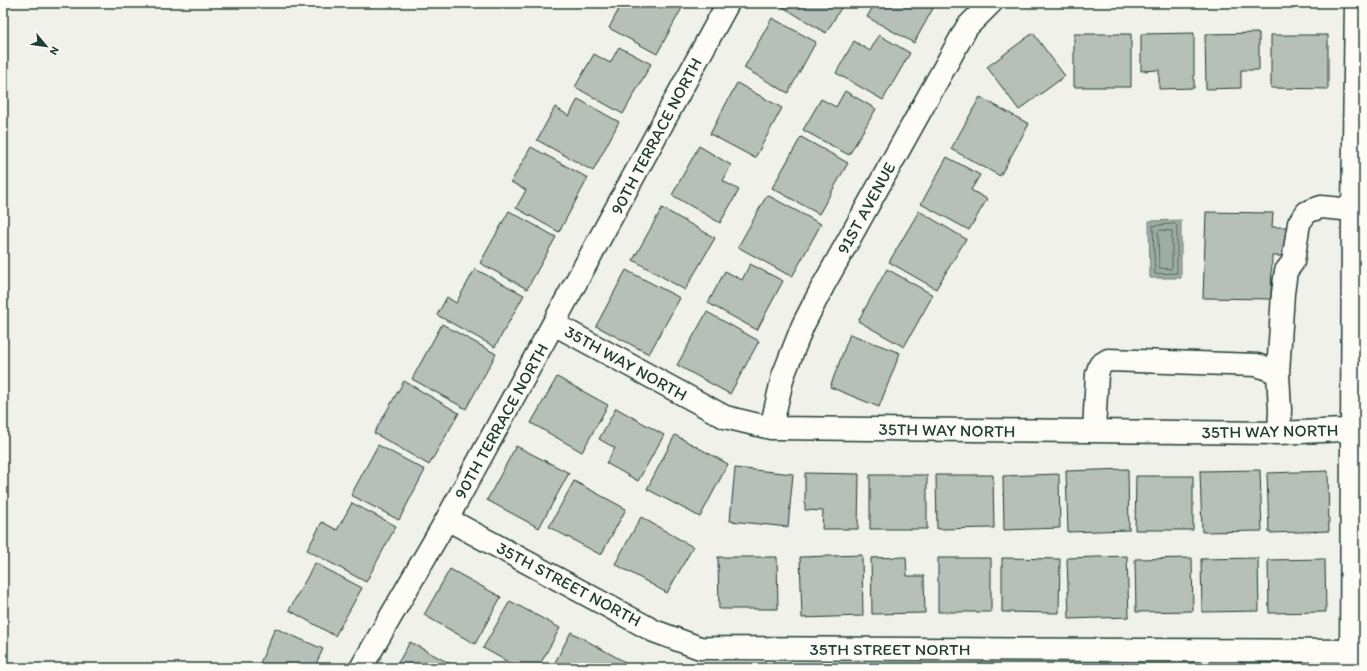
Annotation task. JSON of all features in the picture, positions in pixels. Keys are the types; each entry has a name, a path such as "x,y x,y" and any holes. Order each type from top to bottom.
{"street":[{"name":"90TH TERRACE NORTH","path":"361,668 447,519 728,3"},
{"name":"91ST AVENUE","path":"771,428 783,376 803,325 823,286 967,27 992,3"},
{"path":"1355,657 1358,429 1356,3"},
{"path":"1279,433 1280,410 1278,373 1286,271 1293,262 1300,223 1307,212 1321,207 1358,211"},
{"name":"35TH WAY NORTH","path":"554,324 725,417 771,428 1279,433 1358,429"},
{"path":"1094,431 1097,374 1100,365 1108,360 1257,365 1278,373"},
{"name":"35TH STREET NORTH","path":"447,519 654,631 700,648 1355,657"}],"water":[{"path":"1181,220 1181,278 1150,278 1149,221"}],"building":[{"path":"622,3 678,3 683,6 657,54 609,28"},
{"path":"776,3 844,3 826,33"},
{"path":"875,3 936,3 914,43 867,17"},
{"path":"772,18 816,42 788,93 744,68"},
{"path":"1033,33 1065,76 1019,110 987,67"},
{"path":"1194,33 1194,88 1159,89 1159,70 1141,71 1141,34"},
{"path":"1259,33 1259,70 1241,70 1241,88 1206,89 1205,34"},
{"path":"1074,34 1131,34 1131,87 1074,87"},
{"path":"879,35 910,53 883,100 836,73 854,41 870,51"},
{"path":"1271,35 1328,35 1328,89 1271,88"},
{"path":"619,47 651,64 623,114 575,87 594,54 610,63"},
{"path":"737,83 782,108 755,158 710,134"},
{"path":"845,91 876,109 849,155 803,130 821,99 836,107"},
{"path":"980,97 1029,124 1000,176 951,149"},
{"path":"578,99 619,122 593,171 537,140 555,107 569,116"},
{"path":"801,137 848,163 819,214 772,188"},
{"path":"699,146 731,165 723,181 739,190 720,223 672,195"},
{"path":"531,147 588,178 559,232 516,208 526,190 511,182"},
{"path":"947,157 980,175 971,190 987,199 969,230 921,204"},
{"path":"767,195 821,224 792,277 738,247"},
{"path":"662,208 715,238 685,290 633,260"},
{"path":"509,211 556,237 527,289 480,263"},
{"path":"919,211 966,239 936,289 889,262"},
{"path":"1206,212 1273,213 1272,227 1293,227 1293,256 1272,256 1271,299 1203,298"},
{"path":"750,264 783,281 757,330 708,303 725,271 742,280"},
{"path":"475,269 524,295 495,347 437,315 447,297 456,303"},
{"path":"887,269 933,295 904,347 858,321"},
{"path":"626,270 680,298 649,354 596,326"},
{"path":"707,312 759,341 730,394 677,365"},
{"path":"442,324 496,354 466,409 412,379"},
{"path":"850,334 900,353 879,407 830,387"},
{"path":"557,377 608,405 582,452 531,423"},
{"path":"404,381 459,413 429,465 374,433"},
{"path":"616,408 664,435 638,481 606,463 615,448 599,439"},
{"path":"675,435 728,464 700,517 647,489"},
{"path":"378,445 425,470 399,520 351,495"},
{"path":"516,446 569,473 539,528 487,500"},
{"path":"735,468 793,474 788,527 730,521"},
{"path":"1128,469 1129,530 1068,532 1066,471"},
{"path":"1260,470 1262,531 1202,532 1200,471"},
{"path":"1328,471 1329,531 1269,533 1267,473"},
{"path":"805,473 859,474 858,529 822,529 823,511 805,510"},
{"path":"1059,474 1060,528 1004,530 1003,476"},
{"path":"870,475 927,475 927,529 870,529"},
{"path":"936,475 993,475 994,528 937,529"},
{"path":"1136,476 1193,476 1193,530 1135,530"},
{"path":"574,481 626,509 601,555 549,527"},
{"path":"352,503 396,526 366,582 307,550 322,522 337,530"},
{"path":"641,517 693,547 667,593 615,564"},
{"path":"862,555 863,616 802,618 800,557"},
{"path":"1127,556 1129,617 1069,619 1067,558"},
{"path":"718,557 777,557 778,609 719,609"},
{"path":"906,557 907,576 924,576 925,613 872,614 871,558"},
{"path":"938,558 991,558 991,612 938,612"},
{"path":"1002,558 1060,559 1059,613 1002,612"},
{"path":"1192,558 1193,611 1136,612 1135,559"},
{"path":"1258,558 1259,611 1202,612 1201,559"},
{"path":"1325,559 1326,612 1269,613 1268,560"},
{"path":"315,563 362,588 335,636 289,610"},
{"path":"450,569 501,597 475,644 424,615"},
{"path":"510,601 560,628 538,668 519,668 483,648"},
{"path":"275,628 323,649 314,668 258,668"},
{"path":"571,632 625,662 622,668 552,668"},
{"path":"410,642 458,668 395,668"}]}
